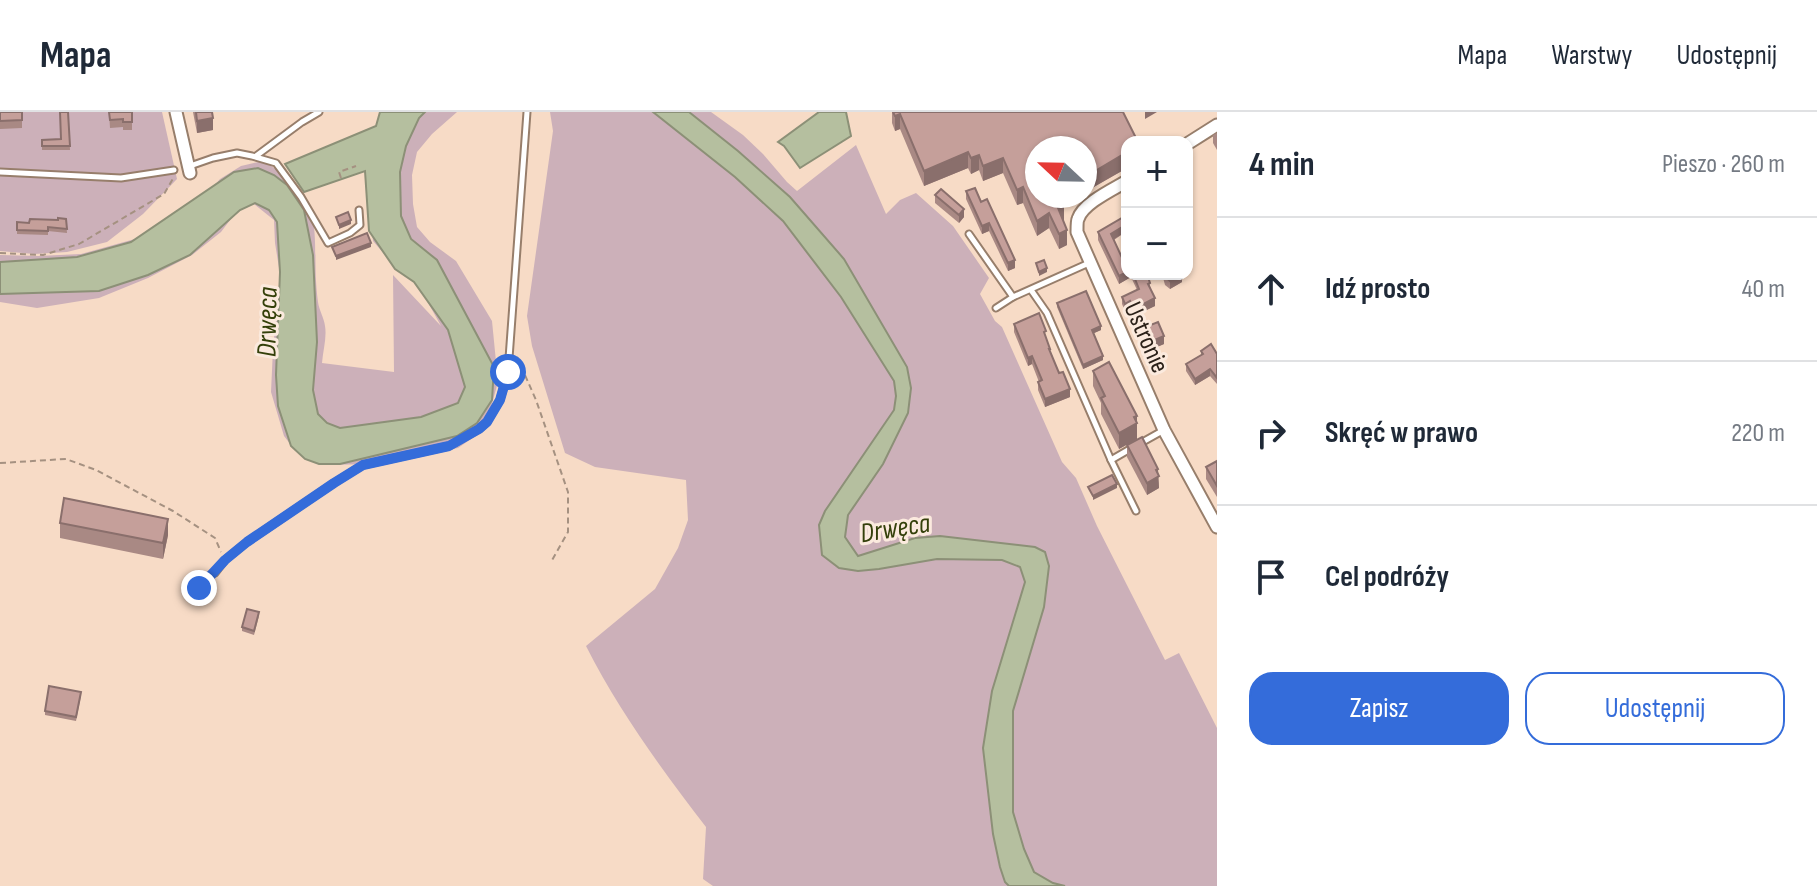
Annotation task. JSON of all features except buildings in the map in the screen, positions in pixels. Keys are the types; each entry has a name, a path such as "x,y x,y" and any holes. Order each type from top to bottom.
{"street":[{"path":"176,112 190,170"},
{"path":"1193,140 1217,125"},
{"name":"Ustronie","path":"1121,185 1082,211 1077,220 1077,232 1164,430 1217,527"}],"lane":[{"path":"256,157 319,112"},
{"path":"215,573 247,542 363,465 449,446 487,422 500,400 508,372 527,112"},
{"path":"190,170 213,158 237,153 276,163 301,197 328,243 360,225 359,210"},
{"path":"0,172 121,178 175,172"},
{"path":"969,234 1013,297"},
{"path":"996,308 1013,297 1090,263"},
{"path":"1031,290 1047,313 1136,511"},
{"path":"1111,460 1164,430"}],"path":[{"path":"341,178 337,173 354,167 354,173"},
{"path":"0,253 43,255 79,244 164,194 175,172"},
{"path":"510,345 536,400 568,492 568,532 551,562"},
{"path":"0,463 66,459 96,470 173,511 215,538 222,555"},
{"path":"199,588 215,573"}],"shaded area":[{"path":"0,112 162,112 177,179 143,214 107,242 67,252 34,254 0,251"},
{"path":"380,112 425,112 406,146 400,172 401,216 411,239 437,260 494,367 492,400 477,423 457,436 340,464 319,464 305,459 291,446 278,406 276,375 280,272 277,222 269,210 255,203 240,210 190,255 148,275 99,291 0,294 0,262 77,257 131,242 234,172 258,168 287,185 304,210 313,255 317,342 313,390 318,414 327,423 340,428 421,417 458,403 465,387 448,330 414,282 395,269 369,231 365,171 304,192 285,164 376,126"},
{"path":"394,112 457,112 417,152 412,175 417,227 430,242 456,261 492,321 498,382 488,418 474,437 458,448 374,464 322,465 294,449 284,436 271,392 280,274 274,220 254,204 240,207 221,232 192,255 148,278 99,298 37,308 0,302 0,255 81,254 142,237 200,202 220,179 241,166 263,161 285,176 309,206 315,239 318,302 325,330 322,363 394,372 393,275 441,326 416,281 391,262 373,241 366,179"},
{"path":"550,112 711,112 743,135 797,191 856,145 886,214 900,200 916,193 953,226 989,278 980,294 995,321 1002,327 1062,462 1076,478 1165,660 1179,653 1217,728 1217,886 713,886 703,879 706,827 642,740 586,646 655,589 678,548 688,520 686,480 595,467 565,453 532,346 527,316 553,131"},
{"path":"653,112 689,112 790,197 844,259 907,367 911,388 908,413 883,464 848,515 845,537 858,556 915,538 940,536 1035,547 1045,552 1049,566 1044,607 1013,711 1013,812 1034,872 1065,886 1009,886 1000,867 993,834 983,748 992,691 1025,582 1020,567 1002,560 937,559 858,571 839,568 822,555 819,525 825,511 894,410 894,381 841,297 783,221 735,177"},
{"path":"819,112 846,112 851,136 800,168 778,142"}],"route":[{"path":"199,588 247,542 363,465 449,446 479,429 500,400 508,372"}],"water label":[{"name":"Drwęca","path":"266,322"},
{"name":"Drwęca","path":"895,527"}]}
